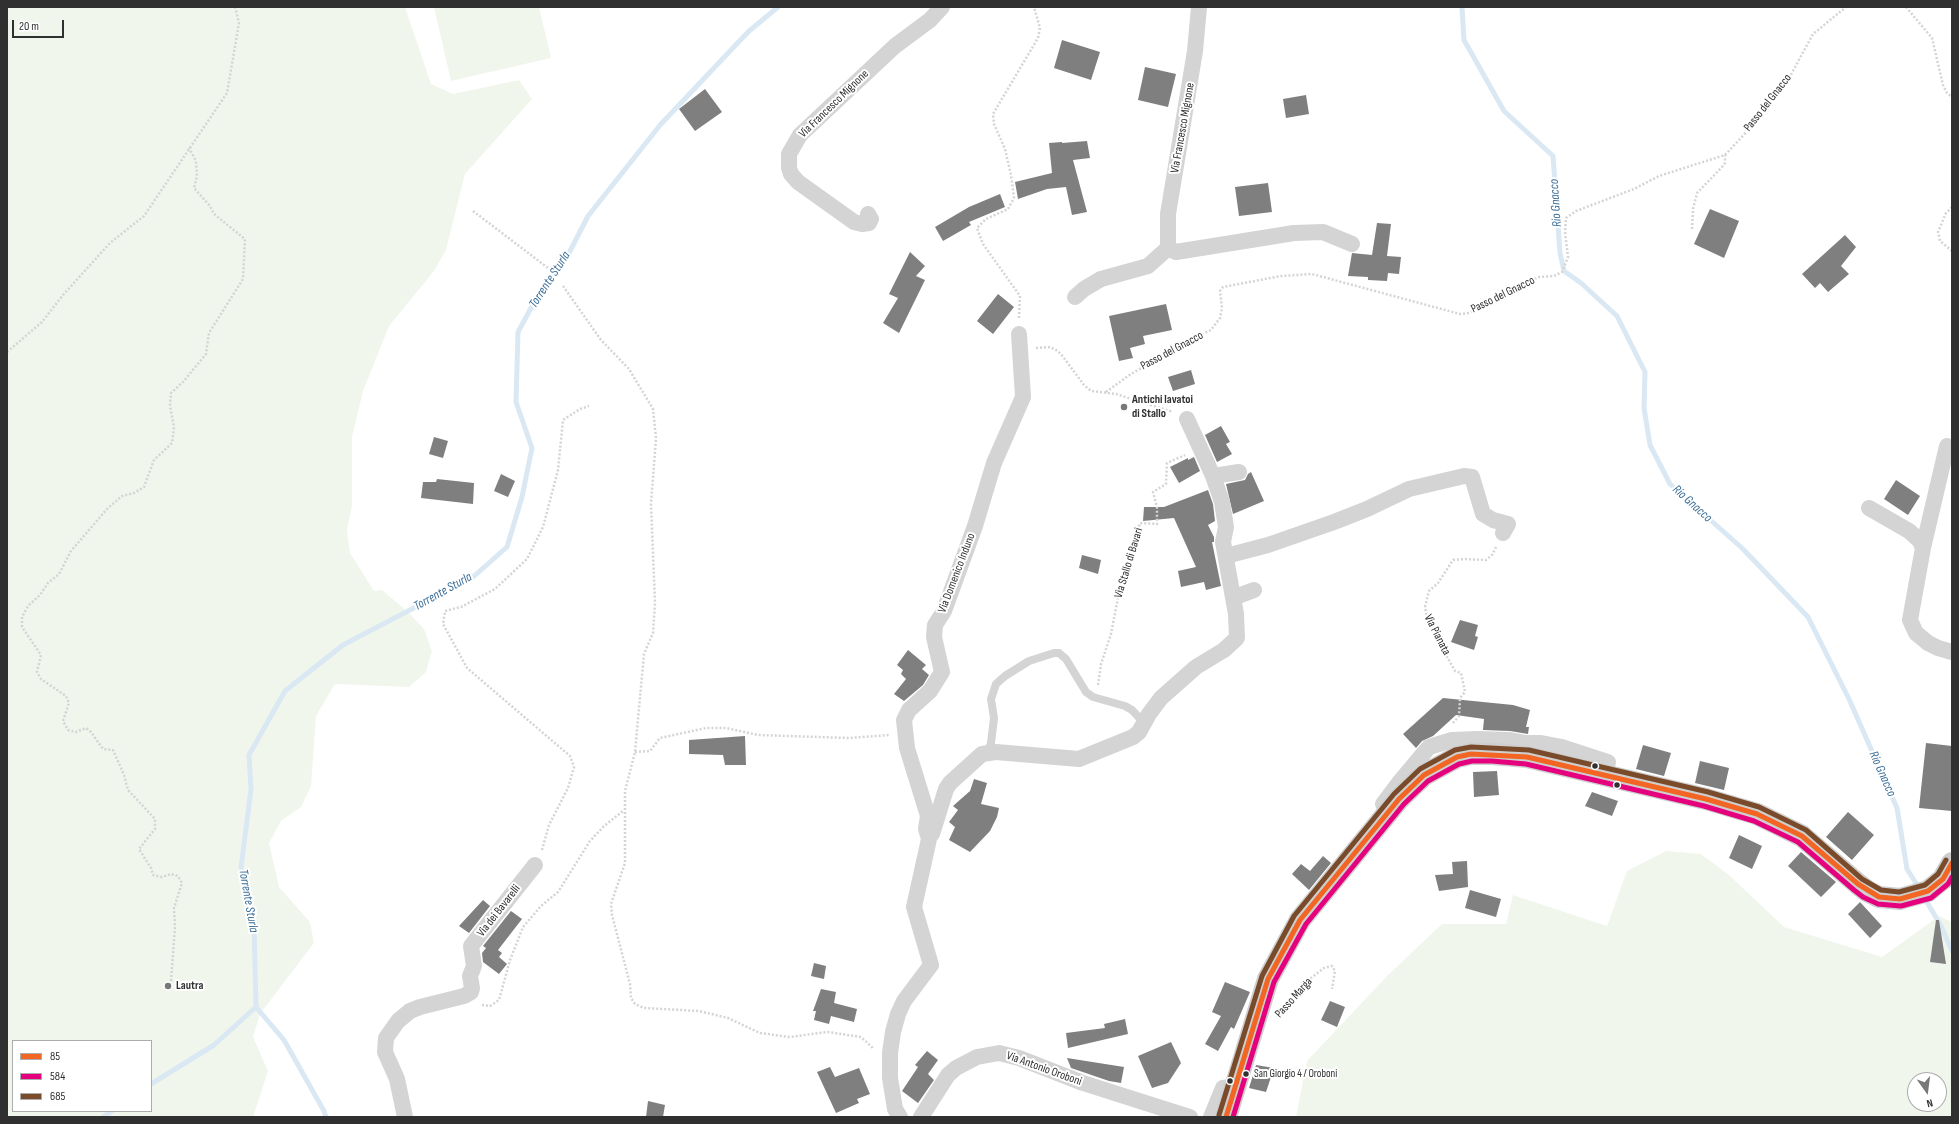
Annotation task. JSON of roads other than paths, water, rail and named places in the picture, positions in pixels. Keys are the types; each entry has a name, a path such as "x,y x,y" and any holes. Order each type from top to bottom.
{"street":[{"name":"Via Francesco Mignone","path":"868,214 871,219 868,223 862,224 854,222 798,182 791,174 789,168 789,154 800,135 895,46 930,20 942,7"},
{"name":"Via Francesco Mignone","path":"1168,248 1168,214 1196,51 1199,7"},
{"path":"1075,297 1084,289 1101,279 1148,266 1168,248 1176,252 1256,238 1323,232 1352,244"},
{"name":"Via Domenico Induno","path":"900,1117 896,1109 891,1086 890,1053 893,1032 900,1008 931,965 914,907 929,839 926,829 928,816 907,748 904,720 909,710 930,691 942,672 934,637 935,625 944,611 975,526 994,463 1024,393 1020,342"},
{"path":"929,839 946,789 950,783 982,754 988,752 1078,759 1133,737 1145,724 1149,714 1161,698 1196,667 1224,650 1237,638 1234,600 1223,542 1226,527 1222,502 1213,476 1187,419"},
{"path":"1947,446 1923,548 1910,620 1916,633 1928,643 1952,652"},
{"path":"1213,476 1238,472"},
{"path":"1226,556 1268,545 1334,522 1367,509 1409,489 1464,476 1472,477 1483,514 1493,520 1508,524 1504,533"},
{"path":"1869,508 1909,531 1920,541 1923,548"},
{"path":"1234,600 1238,596 1254,590"},
{"path":"1354,854 1349,851 1398,784 1429,747 1452,740 1465,739 1541,743 1562,747 1608,762 1605,775"},
{"path":"1226,1117 1262,994 1279,956 1300,920 1399,799 1413,785 1433,769 1457,758 1477,754 1507,755 1533,759 1706,799 1757,814 1802,836 1867,891 1879,897 1891,899 1937,882"},
{"name":"Via dei Bavarelli","path":"406,1117 397,1079 385,1052 386,1038 398,1021 410,1012 420,1007 464,996 471,992 472,988 470,976 474,966 471,946 535,865"},
{"name":"Via Antonio Oroboni","path":"921,1117 948,1075 956,1068 977,1057 999,1053 1019,1058 1083,1083 1190,1117"},
{"path":"1211,1117 1223,1088 1236,1086"}],"lane":[{"path":"988,752 991,743 994,718 991,698 996,684 1005,676 1029,661 1054,653 1059,654 1066,659 1086,692 1096,699 1125,706 1132,710 1145,724"}],"waterway":[{"name":"Torrente Sturla","path":"152,1083 214,1045 256,1007 254,925 241,868 251,789 249,755 285,691 343,645 473,577 507,547 522,497 532,448 516,402 518,332 537,297 569,253 588,216 661,124 748,32 778,7"},
{"name":"Rio Gnacco","path":"1462,7 1464,40 1504,111 1553,156 1560,253 1564,271 1581,283 1617,316 1645,372 1644,408 1650,445 1670,484 1743,549 1808,617 1849,699 1897,808 1907,869 1919,888"},
{"name":"Rio Gnacco","path":"1924,897 1941,926 1952,951"},
{"path":"256,1007 284,1040 326,1117"},
{"name":"Torrente Sturla","path":"103,1117 110,1112"}],"place":[{"name":"Antichi lavatoi di Stallo","path":"1124,407"},
{"name":"Lautra","path":"168,986"},
{"name":"San Giorgio 4 / Oroboni","path":"1246,1074"}]}
